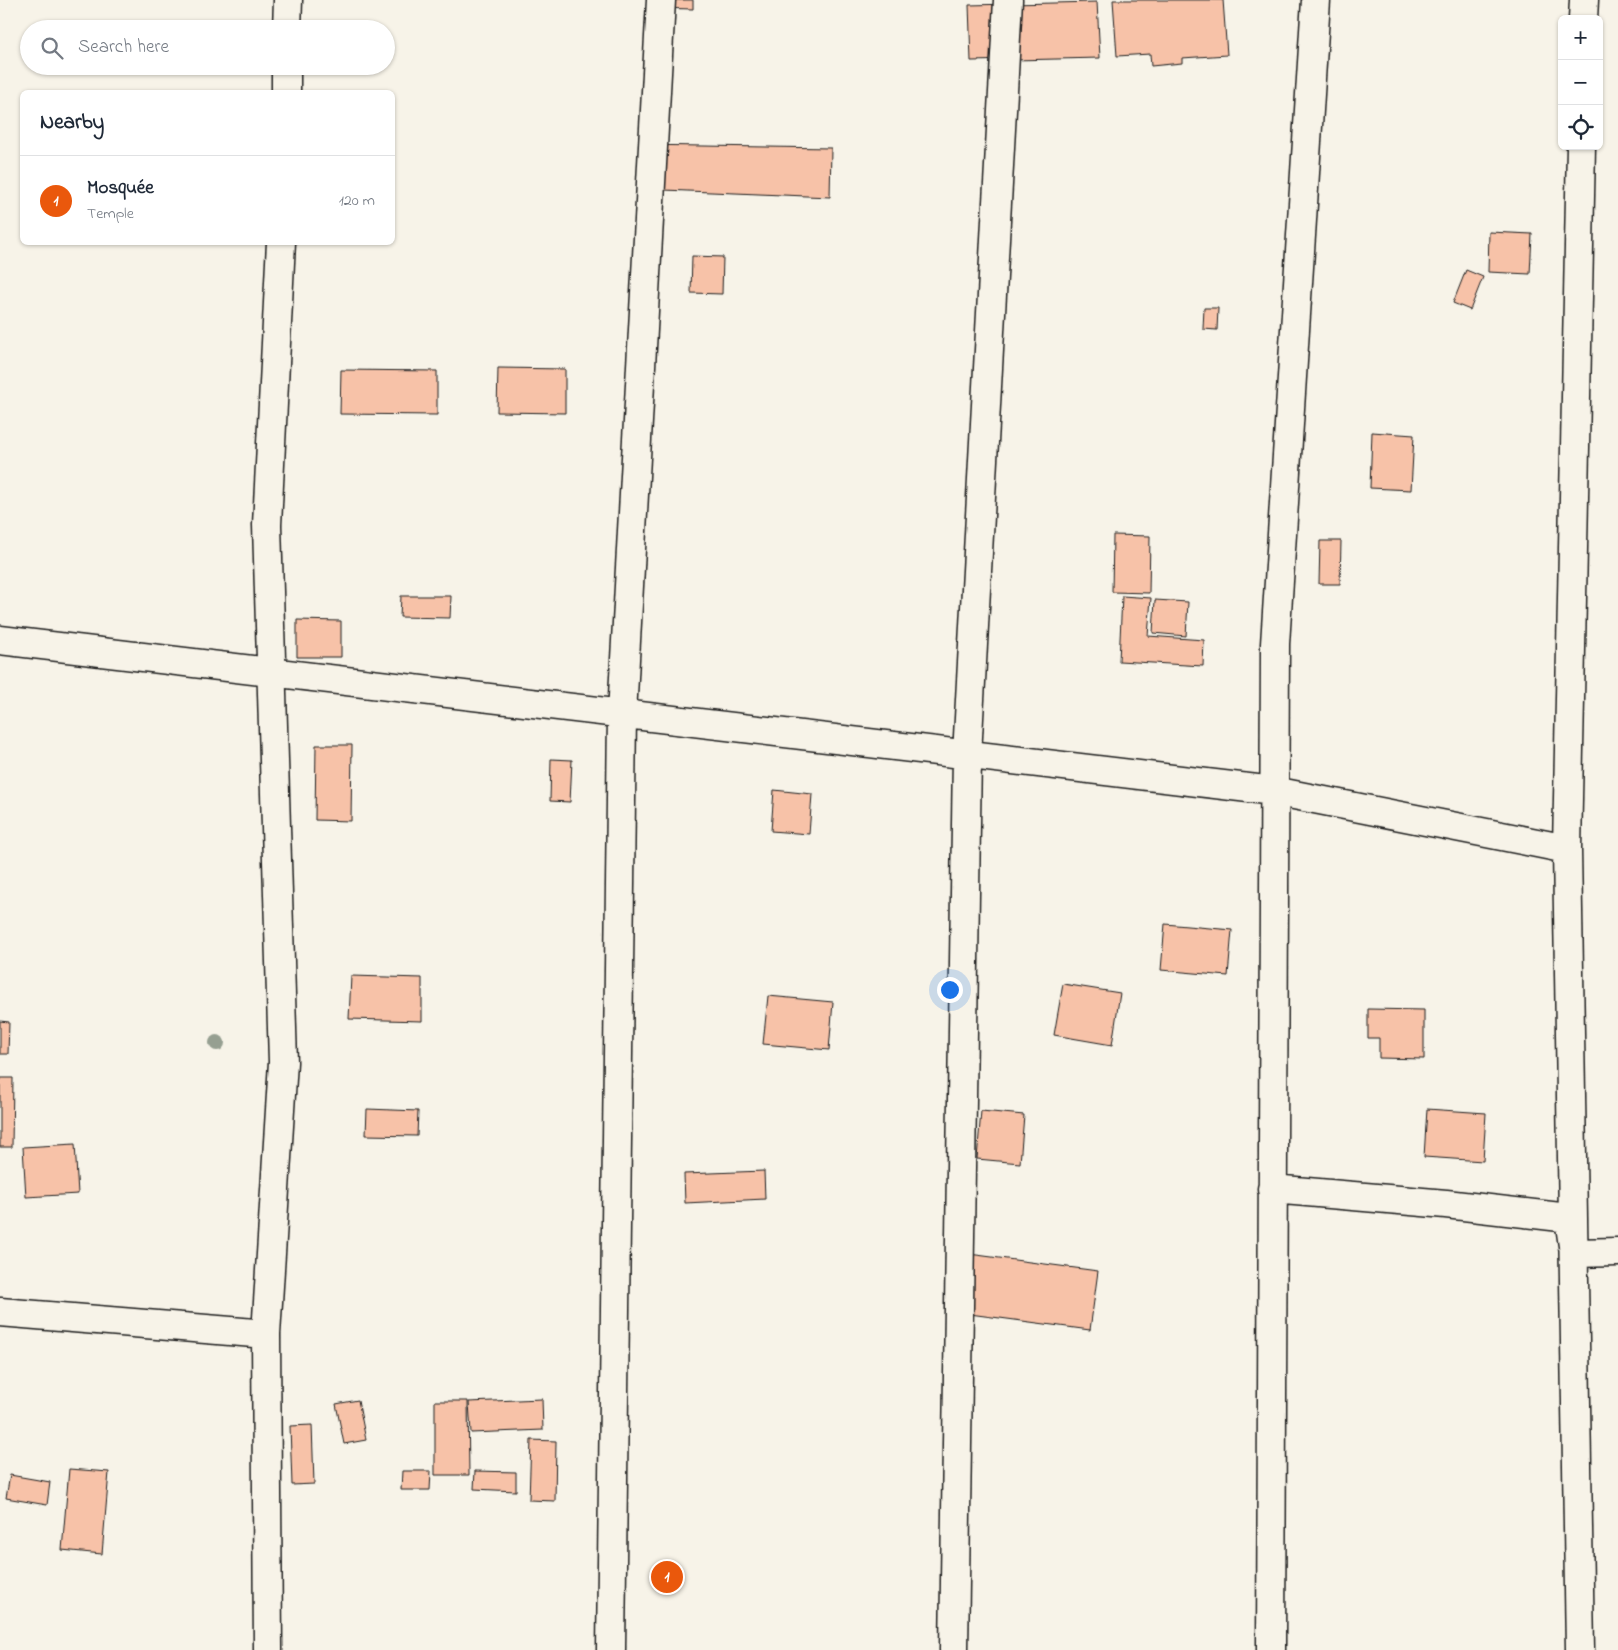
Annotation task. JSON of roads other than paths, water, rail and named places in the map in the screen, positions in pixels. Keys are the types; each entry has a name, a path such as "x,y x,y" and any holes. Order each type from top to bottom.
{"street":[{"path":"287,20 288,0"},
{"path":"611,1650 622,714 661,0"},
{"path":"954,1650 967,755 1008,0"},
{"path":"1271,1650 1274,644 1316,0"},
{"path":"1583,15 1584,0"},
{"path":"286,75 286,90"},
{"path":"1580,1650 1567,849 1581,150"},
{"path":"268,1650 266,1334 283,1062 273,672 267,525 281,245"},
{"path":"0,640 1274,791 1567,849"},
{"path":"1272,1189 1446,1204 1569,1218 1574,1253"},
{"path":"1574,1253 1618,1252"},
{"path":"0,1312 266,1334"}],"place":[{"name":"Mosquée","path":"667,1577"}]}
